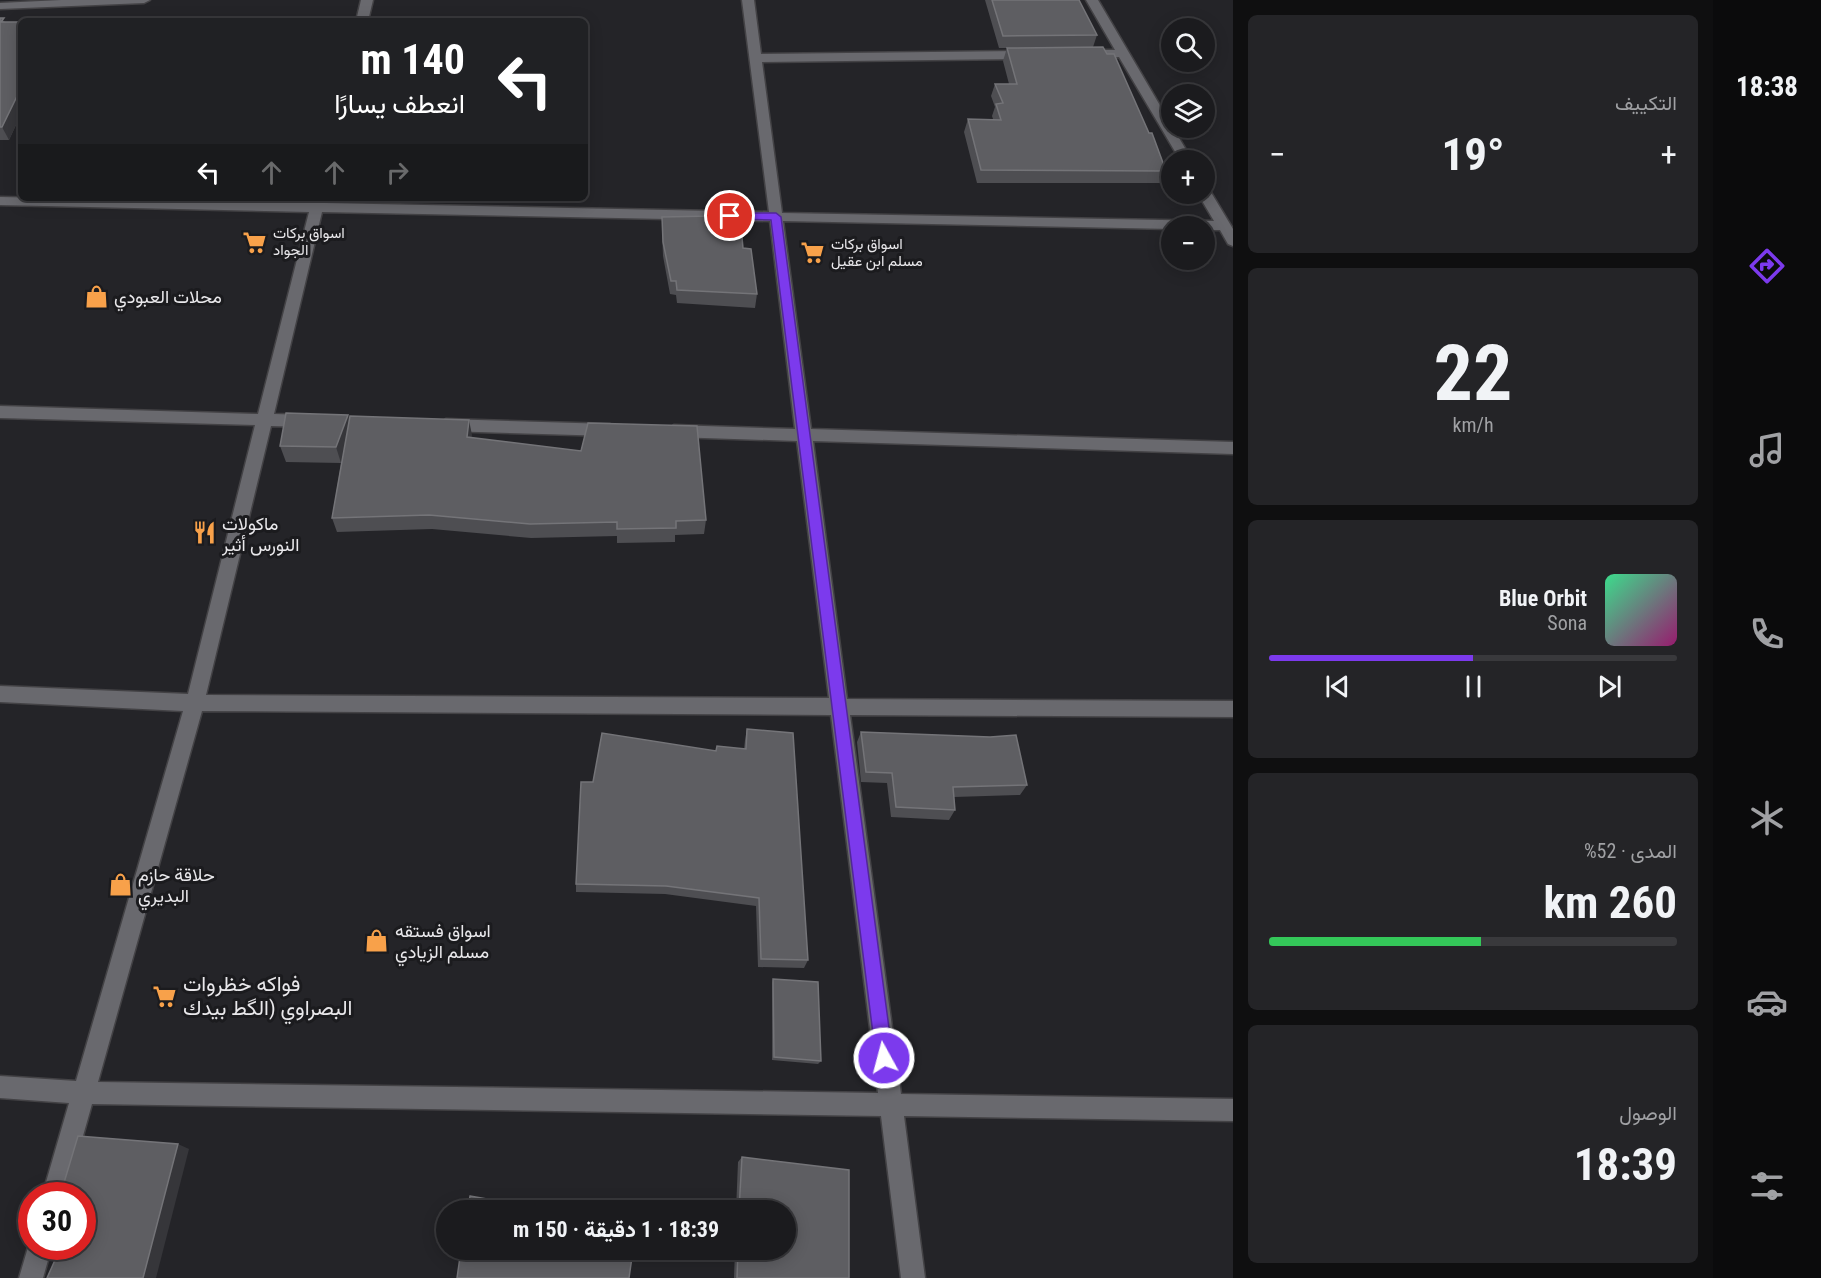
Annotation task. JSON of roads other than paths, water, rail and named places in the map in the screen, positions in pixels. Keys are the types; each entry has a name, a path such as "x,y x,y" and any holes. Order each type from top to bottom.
{"street":[{"path":"0,6 144,0"},
{"path":"363,18 367,0"},
{"path":"748,0 913,1278"},
{"path":"1092,0 1180,150"},
{"path":"1064,54 1124,53"},
{"path":"756,58 1040,54"},
{"path":"0,201 318,203 776,217 1224,226"},
{"path":"58,1182 195,703 318,203"},
{"path":"1211,204 1233,241"},
{"path":"0,412 325,421"},
{"path":"432,424 624,430"},
{"path":"660,431 1233,448"},
{"path":"0,694 195,703 1233,708"},
{"path":"0,1087 84,1093 1233,1110"},
{"path":"31,1278 36,1260"}],"place":[{"name":"اسواق بركات الجواد","path":"255,242"},
{"name":"اسواق بركات مسلم ابن عقيل","path":"813,253"},
{"name":"محلات العبودي","path":"96,296"},
{"name":"ماكولات النورس أثير","path":"204,533"},
{"name":"حلاقة حازم البديري","path":"120,884"},
{"name":"اسواق فستقه مسلم الزيادي","path":"377,940"},
{"name":"فواكه خظروات البصراوي (الگط بيدك","path":"165,996"}]}
